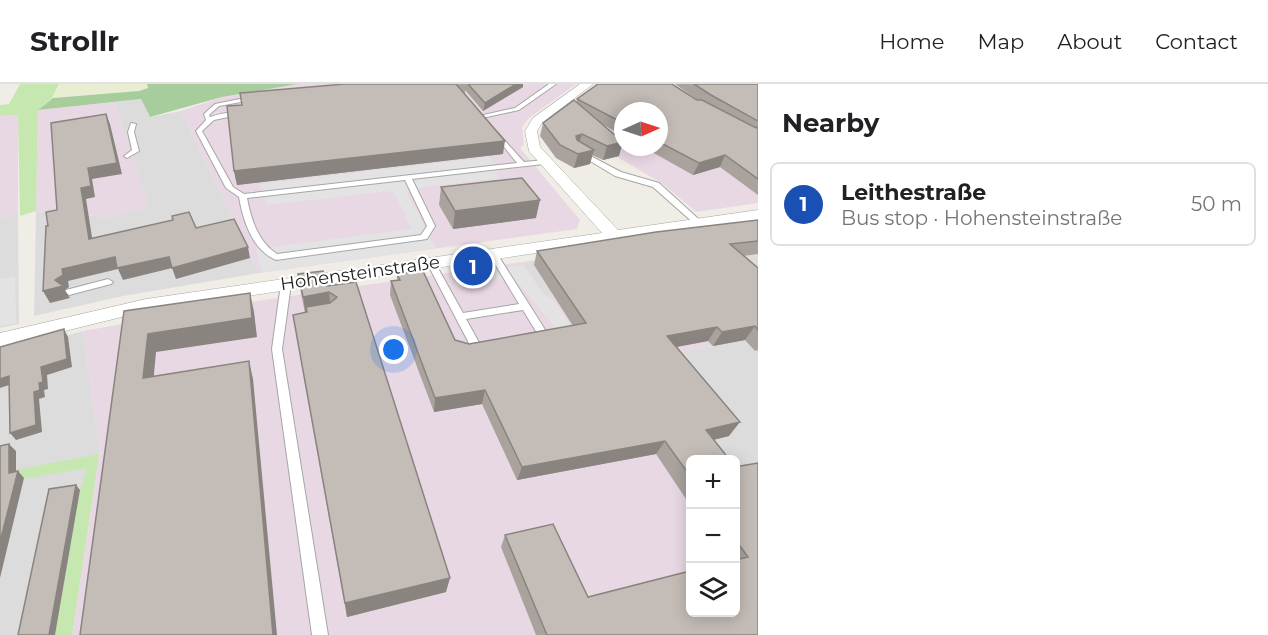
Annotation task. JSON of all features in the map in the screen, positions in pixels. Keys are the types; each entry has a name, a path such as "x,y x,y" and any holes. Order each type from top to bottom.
{"street":[{"path":"587,84 537,121 531,131 534,148 544,162 615,236"},
{"name":"Hohensteinstraße","path":"0,340 112,312 286,284 758,215"}],"lane":[{"path":"482,116 517,109 553,84"},
{"path":"209,120 206,115 217,105 265,97"},
{"path":"474,107 522,164"},
{"path":"240,114 209,120 199,131 231,188 243,196 544,162"},
{"path":"127,156 136,152 131,132 133,124"},
{"path":"577,151 618,174 656,185 700,224"},
{"path":"243,196 244,206 261,248 276,257 424,237 431,226 407,177"},
{"path":"493,254 544,336"},
{"path":"431,263 476,346"},
{"path":"69,292 108,282"},
{"path":"286,284 285,325 277,349 320,635"},
{"path":"460,317 526,306"}],"shaded area":[{"path":"298,84 576,84 529,118 522,127 524,145 520,148 580,220 577,229 259,273 181,111 222,97"},
{"path":"141,99 150,117 181,111 259,273 123,296 34,316 36,211 109,217 133,159 115,102"},
{"path":"115,102 149,208 109,217 36,211 38,110"},
{"path":"614,112 614,155 553,119"},
{"path":"18,115 18,214 0,217 0,116"},
{"path":"758,140 758,203 696,212 663,184 616,156 668,156 668,145"},
{"path":"490,157 499,178 423,187 407,193 436,248 262,272 256,249 412,229 395,194 388,191 268,205 259,184"},
{"path":"18,214 19,324 0,328 0,217"},
{"path":"758,226 758,507 740,483 740,455 718,455 645,359 711,346 544,295 522,262"},
{"path":"522,262 544,295 649,278 711,346 645,359 688,455 686,617 740,616 758,635 72,635 100,451 83,331 250,302"},
{"path":"523,265 543,294 554,301 574,330 555,327 513,277 456,286 451,276"},
{"path":"15,276 16,323 0,326 0,279"},
{"path":"83,331 100,451 72,635 0,635 0,354"}],"green space":[{"path":"20,84 59,84 52,98 38,110 36,211 20,216 18,115 0,116 0,105 9,104"},
{"path":"60,84 147,84 148,88 139,91 53,98"},
{"path":"147,84 298,84 222,97 150,117 141,99 38,110 53,98 139,91 148,88"},
{"path":"99,454 72,635 55,635 80,490 87,468 0,483 0,473"}],"building":[{"path":"345,84 456,84 505,141 234,171 227,106 242,105 240,93"},
{"path":"468,84 516,84 485,103"},
{"path":"598,84 672,84 697,100 702,100 758,127 758,179 725,155 699,163 668,147 668,102 614,102 614,118 577,99"},
{"path":"694,84 757,84 758,121 711,95"},
{"path":"574,100 614,134 614,144 607,146 582,134 576,136 577,140 594,150 578,154 560,145 543,123"},
{"path":"106,114 117,163 88,168 91,186 81,188 89,239 173,220 172,216 189,212 196,228 234,219 248,247 172,268 169,257 117,268 115,257 62,269 63,275 55,280 63,286 43,291 46,226 48,226 46,212 57,210 51,123"},
{"path":"522,178 540,200 455,211 441,187"},
{"path":"758,220 758,241 730,244 758,268 758,330 755,326 722,332 717,327 667,336 740,422 706,430 726,455 686,455 686,470 665,441 522,467 485,390 435,398 391,281 400,280 397,274 423,271 455,340 469,344 586,323 537,251 656,232"},
{"path":"323,271 327,286 356,282 450,578 345,603 293,315 307,312 306,307 330,303 337,297 329,292 303,297 298,274"},
{"path":"250,293 252,318 148,334 143,378 249,361 273,635 80,635 124,311"},
{"path":"64,329 67,359 41,367 43,382 39,383 40,390 34,392 36,425 10,433 9,376 0,379 0,347"},
{"path":"9,444 9,473 18,471 0,542 0,446"},
{"path":"758,463 758,635 547,635 505,535 553,524 588,597 686,572 686,617 740,617 740,559 748,557 740,546 740,466"},
{"path":"76,485 49,635 18,635 49,489"}],"place":[{"name":"Leithestraße","path":"473,266"}]}
